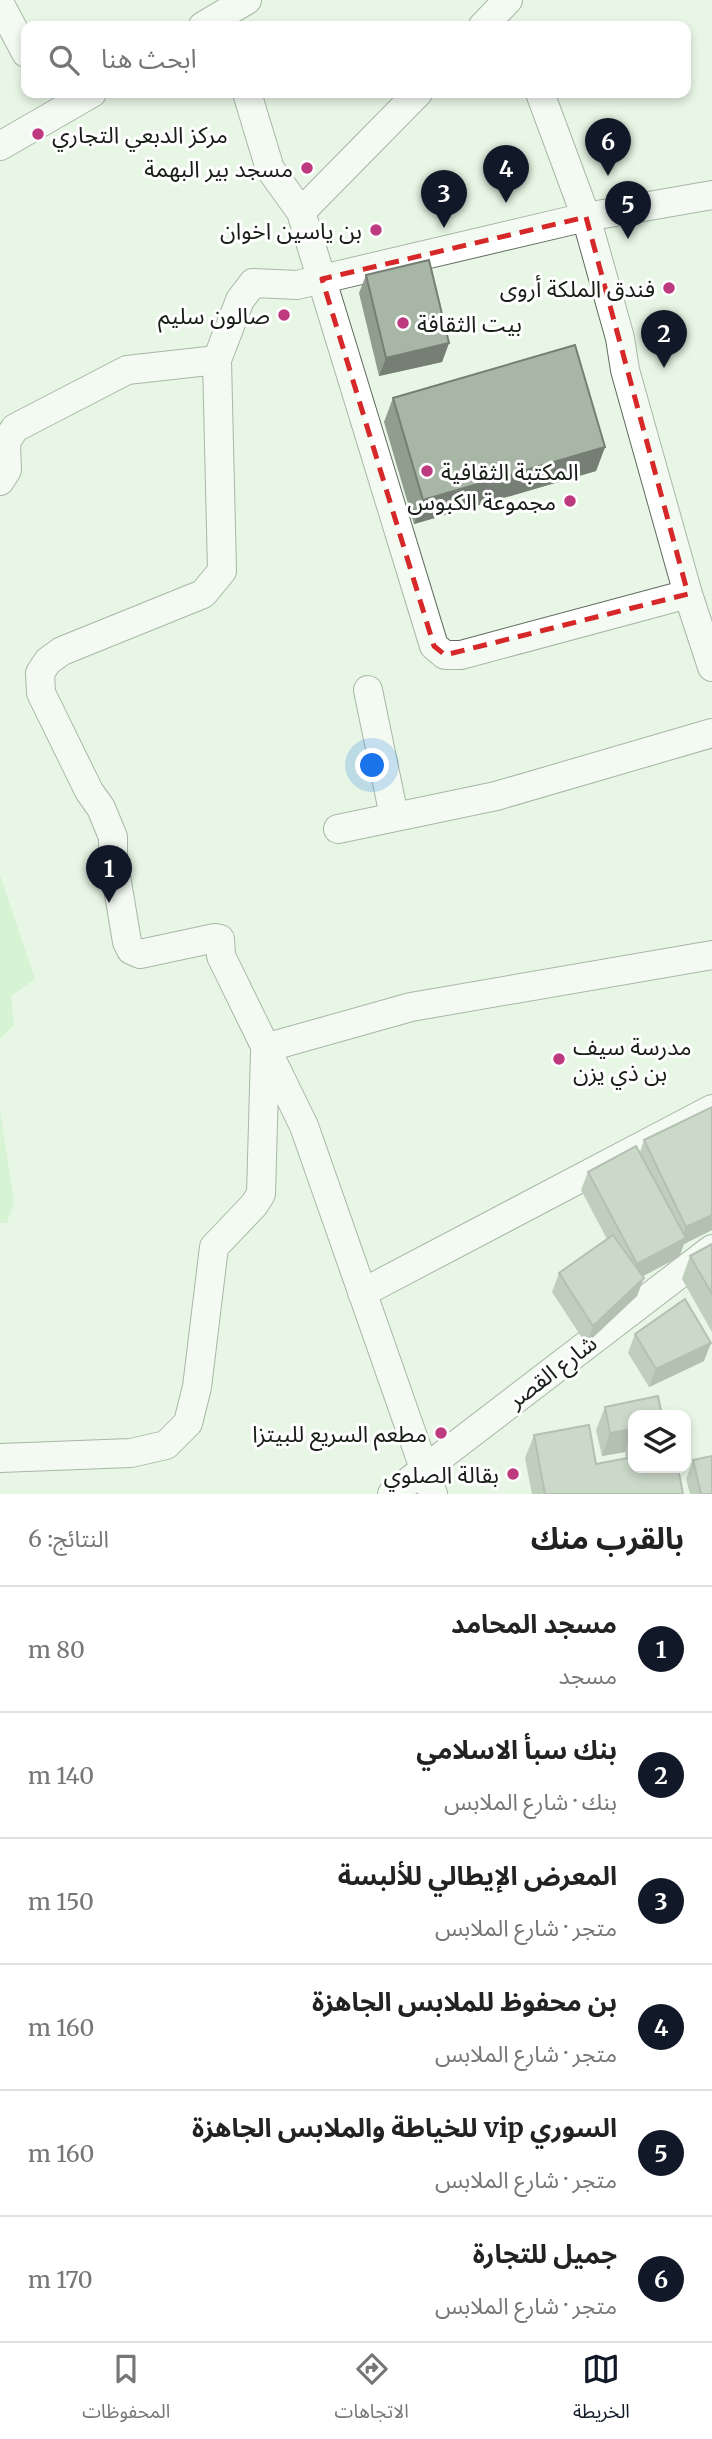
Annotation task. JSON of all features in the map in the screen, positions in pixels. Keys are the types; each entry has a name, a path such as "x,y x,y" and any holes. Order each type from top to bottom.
{"street":[{"path":"0,4 21,44"},
{"path":"491,21 510,9"},
{"path":"215,21 236,12"},
{"path":"0,146 53,103 72,98"},
{"path":"249,98 270,169 301,212 434,646 445,655 461,655 700,601"},
{"path":"301,212 413,98"},
{"path":"542,98 586,217 620,338 630,356 700,601 712,667"},
{"path":"428,1481 303,1126 221,956 220,939 140,954 131,950 127,942 113,858 113,837 101,808 89,791 41,693 40,673 48,662 62,651 203,594 222,571 217,360 240,300 253,284 296,285 586,217 712,195"},
{"path":"0,481 7,470 6,442 15,428 127,370 217,360"},
{"path":"368,690 394,816"},
{"path":"338,829 496,796 712,733"},
{"path":"265,1048 411,1007 712,956"},
{"path":"0,1458 131,1453 166,1445 188,1423 197,1387 214,1247 261,1194 265,1048"},
{"path":"362,1293 712,1109"},
{"name":"شارع القصر","path":"392,1494 428,1481 712,1249"}],"highlighted area":[{"path":"586,217 688,594 445,655 434,646 322,279"}],"green space":[{"path":"0,875 35,979 11,996 14,1025 0,1039"},
{"path":"0,1110 14,1202 7,1223 0,1223"}],"building":[{"path":"429,260 449,343 386,358 366,275"},
{"path":"575,345 605,447 423,500 393,398"},
{"path":"712,1107 712,1215 686,1227 644,1140"},
{"path":"636,1146 686,1238 637,1264 588,1172"},
{"path":"613,1235 644,1278 593,1326 559,1273"},
{"path":"712,1244 712,1294 690,1256"},
{"path":"685,1299 711,1343 656,1369 635,1334"},
{"path":"658,1396 661,1410 628,1410 628,1430 610,1433 605,1407"},
{"path":"589,1425 596,1464 628,1458 628,1473 679,1473 683,1494 545,1494 534,1435"},
{"path":"712,1456 712,1494 701,1494 693,1460"}],"place":[{"name":"مركز الدبعي التجاري","path":"38,134"},
{"name":"مسجد بير البهمة","path":"307,168"},
{"name":"جميل للتجارة","path":"608,176"},
{"name":"بن محفوظ للملابس الجاهزة","path":"506,203"},
{"name":"المعرض الإيطالي للألبسة","path":"444,228"},
{"name":"بن ياسين اخوان","path":"376,230"},
{"name":"السوري vip للخياطة والملابس الجاهزة","path":"628,239"},
{"name":"فندق الملكة أروى","path":"669,288"},
{"name":"صالون سليم","path":"284,315"},
{"name":"بيت الثقافة","path":"403,323"},
{"name":"بنك سبأ الاسلامي","path":"664,368"},
{"name":"المكتبة الثقافية","path":"427,471"},
{"name":"مجموعة الكبوس","path":"570,501"},
{"name":"مسجد المحامد","path":"109,903"},
{"name":"مدرسة سيف بن ذي يزن","path":"559,1059"},
{"name":"مطعم السريع للبيتزا","path":"441,1433"},
{"name":"بقالة الصلوي","path":"513,1474"}]}
